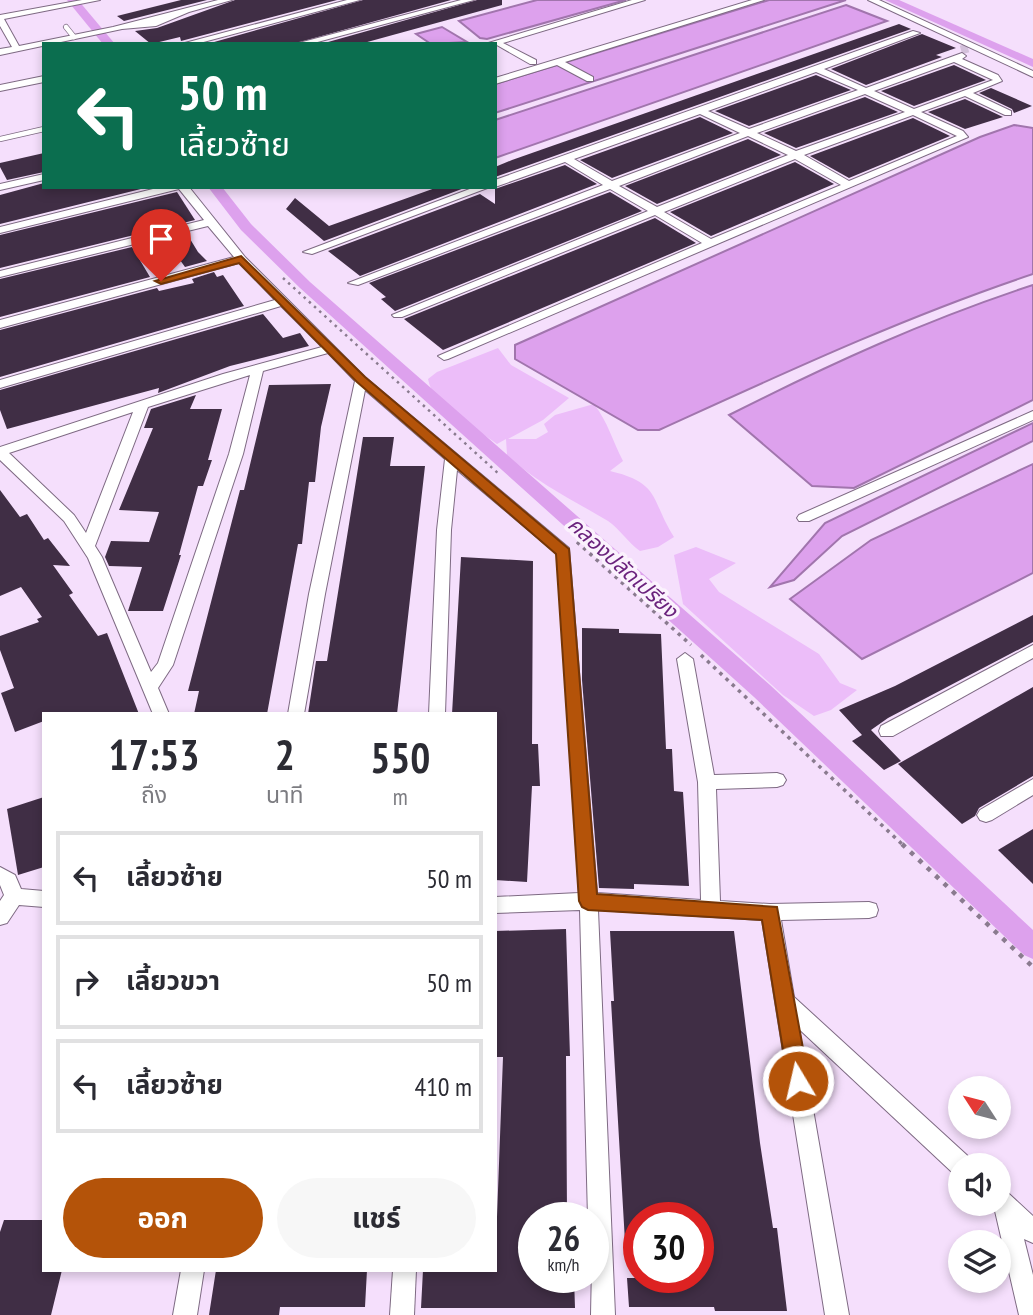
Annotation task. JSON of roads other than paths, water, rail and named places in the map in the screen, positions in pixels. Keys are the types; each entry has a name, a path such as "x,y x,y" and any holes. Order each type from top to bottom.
{"street":[{"path":"50,42 228,0"},
{"path":"192,42 356,0"},
{"path":"307,42 470,0"},
{"path":"495,42 641,0"},
{"path":"497,81 760,0"},
{"path":"872,0 967,52 1033,74"},
{"path":"17,49 0,18 91,1"},
{"path":"497,183 916,33"},
{"path":"0,52 42,44"},
{"path":"497,45 534,62"},
{"path":"354,283 748,132 967,52"},
{"path":"398,315 796,155 917,113 999,80 967,52"},
{"path":"558,62 590,79"},
{"path":"444,356 962,137 960,133 817,69"},
{"path":"0,88 42,79"},
{"path":"967,94 1008,113"},
{"path":"699,110 796,155 847,184"},
{"path":"565,158 659,210 710,243"},
{"path":"0,187 42,177"},
{"path":"0,230 167,189"},
{"path":"184,189 241,259 361,380 564,552 588,901 603,1315"},
{"path":"308,252 480,189"},
{"path":"0,274 209,222"},
{"path":"0,324 241,259"},
{"path":"0,384 282,302"},
{"path":"160,712 88,547 69,518 0,451 258,368 330,349"},
{"path":"150,687 164,665 232,468 258,368"},
{"path":"296,712 317,594 361,380"},
{"path":"88,547 142,405"},
{"path":"804,518 1033,415"},
{"path":"437,712 444,530 452,458"},
{"path":"887,731 1033,651"},
{"path":"685,659 707,782 711,909"},
{"path":"707,782 777,780"},
{"path":"986,816 1033,786"},
{"path":"0,875 9,881 14,897"},
{"path":"14,897 42,899"},
{"path":"0,917 14,897"},
{"path":"497,905 588,901 770,912 869,910"},
{"path":"770,912 837,1315"},
{"path":"786,1003 948,1153"},
{"path":"1011,1211 1033,1232"},
{"path":"1005,1216 1031,1315"},
{"path":"185,1315 193,1272"},
{"path":"402,1315 405,1272"}],"lane":[{"path":"66,27 74,37"},
{"path":"0,139 42,128"}],"waterway":[{"name":"คลองปลัดเปรียง","path":"72,0 107,42"},
{"path":"890,0 1033,63"},
{"name":"คลองปลัดเปรียง","path":"217,189 246,227 305,285 762,691 1033,947"}],"tunnel":[{"path":"961,50 968,48"}]}
